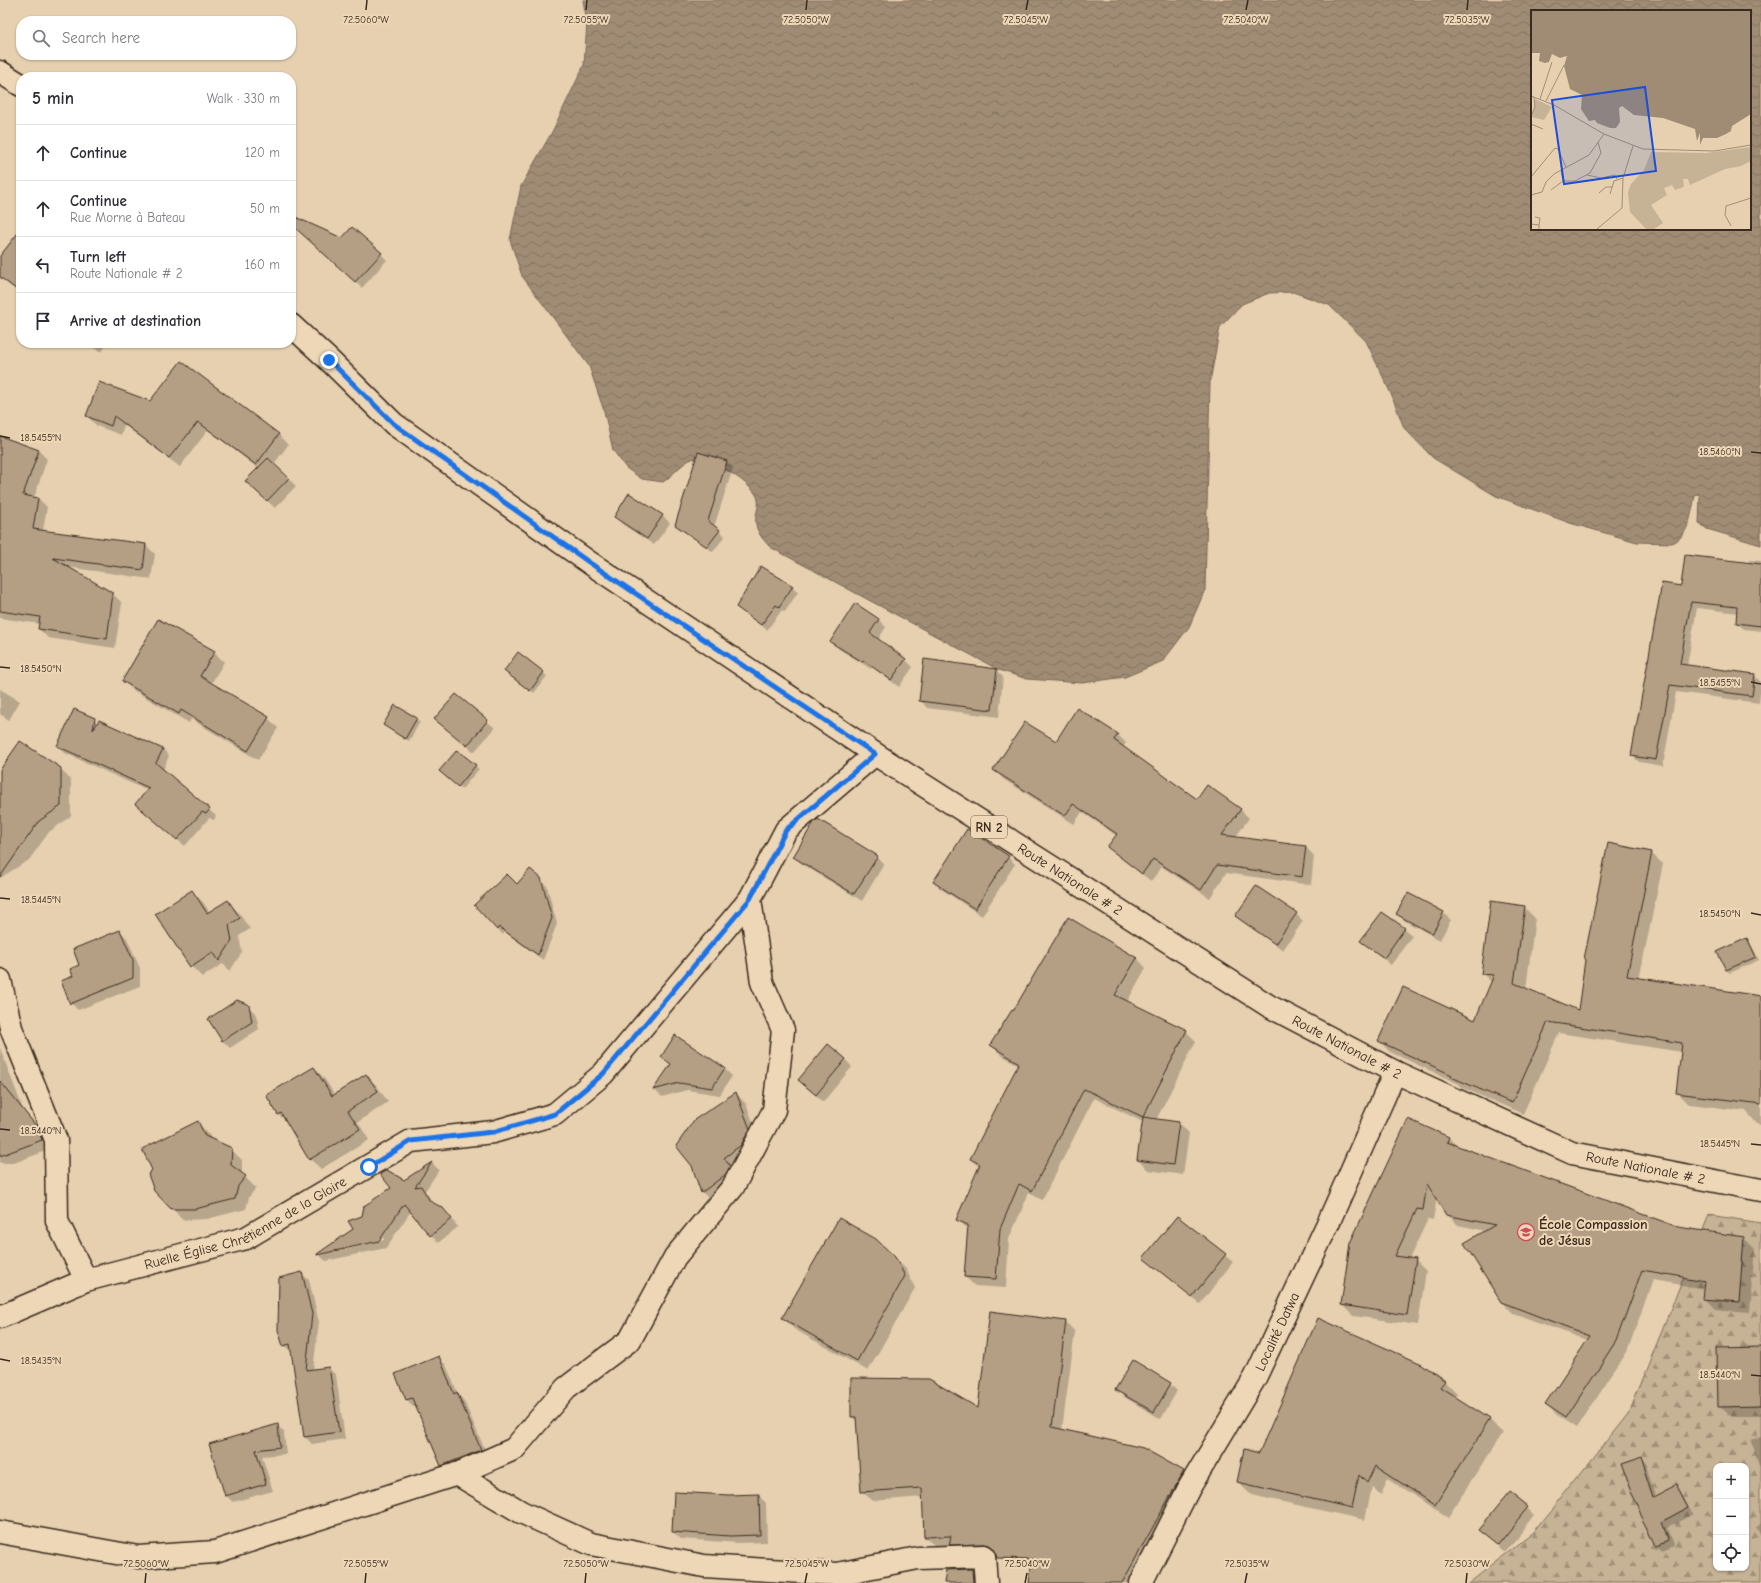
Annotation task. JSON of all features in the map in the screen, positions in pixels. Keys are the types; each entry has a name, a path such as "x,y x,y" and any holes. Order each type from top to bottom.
{"street":[{"path":"0,72 16,82"},
{"name":"Route Nationale # 2","path":"296,330 394,424 590,563 875,754 1269,1006 1395,1072 1572,1153 1761,1190"},
{"name":"Ruelle Église Chrétienne de la Gloire","path":"0,1317 86,1280 246,1238 411,1141 493,1132 555,1114 603,1074 750,899 786,830 875,754"},
{"path":"0,1532 138,1557 215,1552 457,1474 514,1449 566,1388 630,1340 675,1257 733,1187 774,1110 782,1030 762,982 750,899"},
{"path":"0,980 11,1028 56,1140 57,1221 86,1280"},
{"name":"Localité Datwa","path":"1141,1583 1189,1488 1255,1378 1330,1219 1395,1072"},
{"path":"457,1474 521,1512 591,1544 704,1566 837,1574 918,1558 984,1556 986,1583"}],"green space":[{"path":"1709,1215 1761,1223 1761,1583 1468,1583 1533,1532 1628,1413"}],"water":[{"path":"583,0 1761,0 1761,545 1707,529 1699,523 1700,496 1698,494 1695,495 1691,516 1686,529 1678,540 1672,543 1637,542 1570,523 1496,496 1433,458 1404,428 1392,396 1366,341 1329,305 1293,292 1269,293 1242,304 1220,327 1210,382 1205,590 1189,627 1163,661 1125,677 1082,683 1027,679 999,670 770,547 757,529 756,515 758,500 755,494 740,479 730,472 708,461 692,459 685,463 663,482 642,479 626,468 613,450 604,411 589,366 522,276 510,240 521,186 552,132 584,65 587,23"}],"building":[{"path":"296,217 342,238 352,227 382,253 355,282 296,229"},
{"path":"16,235 16,289 0,277 0,256"},
{"path":"181,361 279,434 256,465 198,422 169,458 114,416 111,426 86,416 99,382 150,401"},
{"path":"0,436 39,450 23,495 38,498 33,529 146,544 143,570 53,558 113,593 107,639 38,629 40,617 0,611"},
{"path":"698,452 727,461 708,521 720,530 707,547 675,525"},
{"path":"268,458 289,478 267,501 245,481"},
{"path":"629,493 663,515 647,539 614,517"},
{"path":"1685,555 1761,564 1761,626 1736,623 1737,607 1691,602 1680,664 1755,674 1752,696 1670,685 1656,760 1631,756 1662,583 1681,586"},
{"path":"761,566 793,586 779,607 776,605 761,625 736,607"},
{"path":"855,603 879,619 870,633 906,659 891,680 864,661 863,662 830,642"},
{"path":"158,619 215,651 200,676 269,717 248,751 181,710 179,714 122,681"},
{"path":"518,652 544,672 530,691 504,671"},
{"path":"924,659 997,669 992,710 919,701"},
{"path":"456,694 488,720 467,746 434,719"},
{"path":"395,705 417,718 405,739 383,725"},
{"path":"1077,708 1118,734 1114,740 1197,799 1207,785 1241,809 1222,835 1306,846 1302,877 1217,865 1201,890 1153,859 1142,874 1107,847 1117,834 1073,804 1065,816 993,770 1025,722 1056,741"},
{"path":"74,709 95,718 93,730 99,720 163,749 156,763 210,809 206,814 202,812 177,840 135,804 149,788 57,746"},
{"path":"20,741 61,768 61,806 39,821 0,877 0,770"},
{"path":"457,750 476,765 458,787 439,771"},
{"path":"818,819 878,856 854,894 793,857 814,822"},
{"path":"967,829 1009,856 975,909 933,882"},
{"path":"1608,843 1652,852 1627,976 1761,996 1761,1104 1676,1093 1682,1043 1548,1022 1512,1103 1451,1077 1452,1075 1378,1041 1403,987 1475,1020 1494,975 1481,974 1491,901 1525,906 1514,983 1578,1010 1584,959"},
{"path":"530,869 541,878 552,918 538,955 499,927 497,930 474,905 507,874 517,884"},
{"path":"1256,886 1297,913 1275,944 1235,916"},
{"path":"192,890 207,913 228,900 240,918 229,925 232,941 219,961 213,952 190,967 155,914"},
{"path":"1408,893 1444,912 1432,934 1396,914"},
{"path":"1382,912 1405,928 1384,958 1360,941"},
{"path":"1068,917 1137,958 1115,995 1187,1030 1143,1117 1084,1089 1032,1191 1019,1184 1000,1229 996,1279 964,1277 968,1225 956,1220 980,1164 970,1159 1019,1063 990,1045 1012,1010 1013,1011"},
{"path":"120,930 133,960 133,978 70,1004 61,981 73,976 70,969 79,965 73,949"},
{"path":"1747,938 1756,957 1726,970 1717,952"},
{"path":"237,1000 249,1005 252,1022 222,1041 208,1019"},
{"path":"675,1035 725,1068 712,1088 679,1083 653,1090 671,1064 661,1057"},
{"path":"828,1044 846,1059 816,1095 798,1080"},
{"path":"314,1067 332,1096 366,1074 378,1091 348,1111 360,1129 309,1160 281,1113 278,1115 266,1095"},
{"path":"0,1081 37,1127 42,1140 0,1156"},
{"path":"736,1092 750,1129 741,1145 724,1158 730,1166 725,1175 701,1193 692,1166 676,1146 694,1120"},
{"path":"1143,1117 1179,1122 1173,1165 1137,1160"},
{"path":"1408,1119 1449,1137 1447,1142 1678,1227 1744,1237 1739,1302 1703,1299 1705,1281 1642,1270 1616,1341 1566,1418 1545,1404 1590,1336 1501,1302 1464,1243 1495,1225 1446,1215 1427,1184 1423,1210 1417,1209 1395,1256 1416,1259 1407,1315 1341,1305 1350,1243"},
{"path":"198,1121 205,1136 232,1148 231,1165 246,1176 238,1186 235,1199 195,1209 171,1209 154,1191 148,1174 152,1170 142,1149"},
{"path":"432,1162 415,1187 421,1186 430,1201 443,1208 452,1219 430,1236 404,1204 379,1241 317,1255 353,1229 348,1221 362,1216 364,1206 391,1188 380,1174 387,1170 404,1180"},
{"path":"1177,1216 1226,1254 1192,1297 1143,1258"},
{"path":"839,1218 876,1239 895,1257 905,1276 857,1361 782,1318"},
{"path":"302,1272 312,1314 306,1370 329,1367 339,1432 304,1437 290,1344 283,1346 278,1330 279,1278"},
{"path":"990,1311 1066,1321 1052,1427 1143,1448 1184,1471 1122,1583 1029,1583 1032,1559 997,1558 994,1549 989,1545 984,1544 949,1545 951,1536 924,1537 922,1488 861,1492 856,1417 851,1417 851,1378 929,1379 978,1408"},
{"path":"1318,1318 1422,1364 1445,1381 1440,1387 1490,1419 1435,1505 1375,1466 1367,1483 1359,1475 1352,1508 1237,1482 1244,1449 1259,1453"},
{"path":"1761,1347 1761,1407 1718,1408 1717,1348"},
{"path":"439,1356 454,1394 457,1392 481,1450 441,1466 412,1398 406,1400 395,1374"},
{"path":"1133,1360 1171,1383 1154,1412 1115,1390"},
{"path":"278,1424 280,1447 256,1450 266,1484 225,1496 209,1444"},
{"path":"1640,1457 1653,1497 1678,1484 1690,1507 1662,1522 1668,1539 1656,1544 1630,1494 1619,1464"},
{"path":"674,1492 729,1495 759,1494 760,1535 730,1536 672,1532"},
{"path":"1509,1492 1528,1507 1497,1545 1478,1530"},
{"path":"972,1569 973,1583 944,1583 946,1570"}],"place":[{"name":"École Compassion de Jésus","path":"1526,1232"}],"route":[{"path":"329,360 394,424 590,563 875,754 786,830 750,899 603,1074 555,1114 493,1132 411,1141 369,1167"}]}
